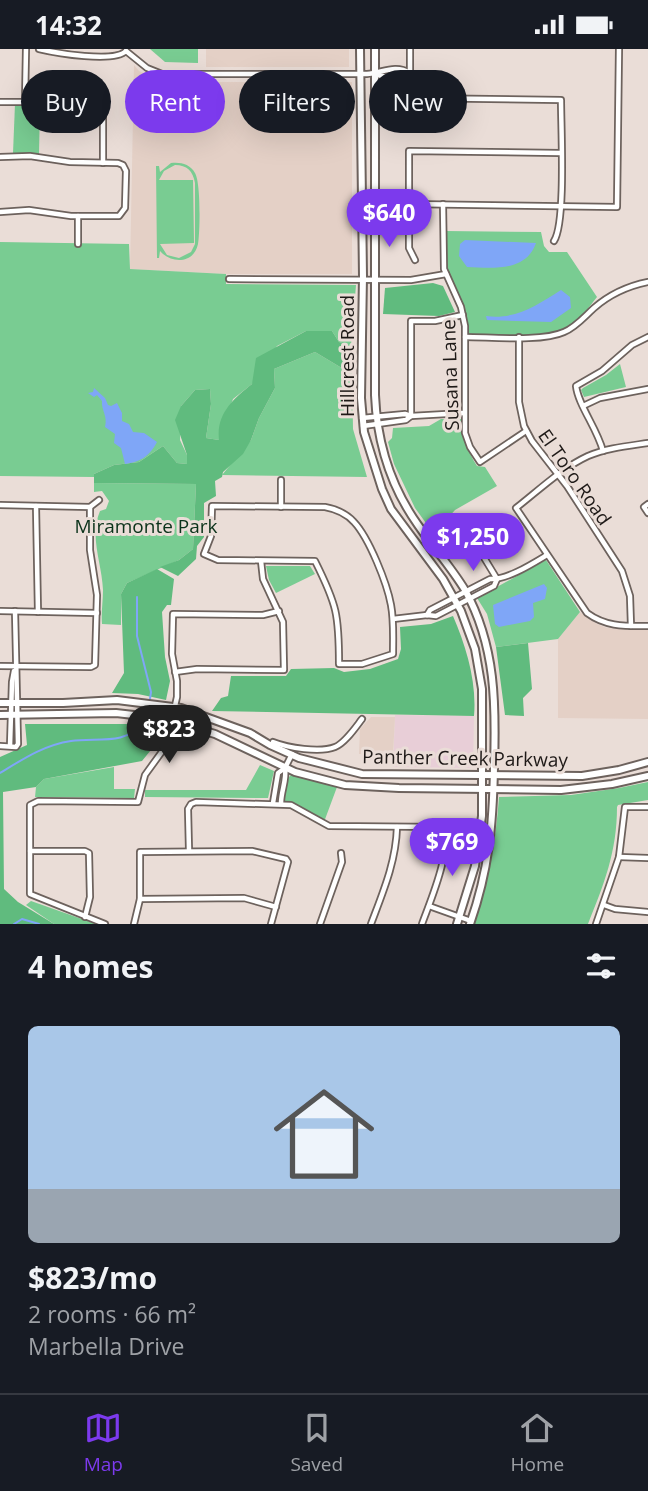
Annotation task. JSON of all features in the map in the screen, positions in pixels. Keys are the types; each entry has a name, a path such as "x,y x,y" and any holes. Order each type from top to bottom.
{"main road":[{"name":"Hillcrest Road","path":"360,49 363,426 382,489 391,509 458,605 472,639 481,679 484,709 482,816 475,866 458,920"},
{"name":"Hillcrest Road","path":"374,49 374,70"},
{"name":"Hillcrest Road","path":"374,133 377,421 387,463 402,500 470,600 484,635 493,675 496,706 490,846 482,887 470,922"},
{"path":"361,197 375,198"},
{"name":"Panther Creek Parkway","path":"0,703 117,700 174,707 230,725 344,771 382,775 582,776 648,762"},
{"name":"Panther Creek Parkway","path":"0,715 116,713 172,720 215,734 285,768 345,785 561,790 612,784 648,776"},
{"path":"382,775 382,787"}],"street":[{"path":"26,49 26,70"},
{"path":"39,49 75,55 119,56 126,51 147,68 162,74 369,73"},
{"path":"410,49 410,70"},
{"path":"409,204 617,207 620,49"},
{"path":"467,99 561,100 559,230 554,241"},
{"path":"0,102 21,101"},
{"path":"103,163 104,133"},
{"path":"415,260 409,248 409,151 561,153"},
{"path":"0,157 30,156 66,162 123,165 126,171 123,213 117,217 29,210 0,212"},
{"name":"Susana Lane","path":"443,204 446,274 463,315 466,438 480,462 526,431"},
{"path":"78,216 78,244"},
{"path":"229,279 419,280 446,274"},
{"path":"465,337 545,337 564,332 610,296 648,282"},
{"path":"411,416 411,321 439,321 463,315"},
{"name":"El Toro Road","path":"519,337 519,402 526,431 624,576 630,596 631,626"},
{"path":"603,451 576,386 602,371 632,345 648,337"},
{"path":"583,406 600,398 648,389"},
{"path":"362,418 377,421 406,420 411,416 464,413"},
{"path":"363,426 377,421"},
{"path":"648,443 603,451 577,462 516,508 587,613 603,622 648,626"},
{"path":"281,479 281,507"},
{"path":"0,505 90,507 99,500"},
{"path":"646,505 648,513"},
{"path":"36,506 38,612"},
{"path":"212,506 281,507 329,508 342,512 354,521 384,580 393,619 393,654 362,664 339,664 337,608 315,561 215,560 204,554 211,536 212,506"},
{"path":"0,666 95,666 97,587 90,550 90,507"},
{"path":"459,523 481,551 497,579"},
{"path":"427,615 430,610 490,579 527,568 547,555"},
{"path":"175,672 197,669 284,670 285,628 263,579 261,561"},
{"path":"393,619 436,616 494,586 497,579"},
{"path":"0,611 97,613"},
{"path":"0,746 13,746 15,611"},
{"path":"105,924 30,894 29,807 38,801 138,802 143,779 164,750 172,720 178,685 172,654 173,614 263,615 279,611"},
{"path":"274,742 293,751 336,747 362,719"},
{"path":"274,803 278,773 285,768 293,751"},
{"path":"281,803 285,768"},
{"path":"189,850 188,809 196,802 281,803 291,805 329,826 438,827 444,830 444,855 422,924"},
{"path":"596,924 620,857 625,807 648,807"},
{"path":"371,924 392,866 397,827"},
{"path":"134,924 139,899 140,852 189,850 252,851 286,859 288,862 271,924"},
{"path":"30,851 88,852 90,897 86,917"},
{"path":"320,924 342,862 341,853"},
{"path":"620,857 648,858"},
{"path":"139,899 244,898 276,907"},
{"path":"429,905 458,920 470,922"},
{"path":"604,905 615,909 648,912"}],"shaded area":[{"path":"206,49 349,49 349,67 206,67"},
{"path":"225,82 239,82 239,133 352,133 352,274 226,274 130,269 133,133 225,133"},
{"path":"580,612 607,628 648,630 648,719 558,718 558,639"},
{"path":"395,715 474,716 473,768 393,767"},
{"path":"371,717 395,717 393,754 359,754 360,729"}],"green space":[{"path":"150,49 198,49 198,63 165,62"},
{"path":"15,104 21,104 21,133 39,133 39,154 13,153"},
{"path":"171,163 182,163 191,168 197,178 200,208 198,244 192,255 182,260 170,258 160,251 157,258 156,166 159,166 160,172","holes":["175,165 189,169 195,183 195,244 191,252 179,258 167,255 160,244 194,243 193,180 159,180 164,171"]},
{"path":"445,231 541,232 544,246 549,252 567,252 597,297 578,320 561,330 536,335 469,335 466,315 446,268"},
{"path":"0,242 129,244 130,269 226,274 226,284 356,285 351,346 339,342 332,331 306,331 277,346 252,384 233,399 219,440 206,438 211,404 210,389 195,390 181,406 180,440 187,455 187,464 177,463 163,446 139,462 114,465 94,474 94,477 0,476"},
{"path":"433,283 443,286 455,312 439,316 383,314 385,288"},
{"path":"306,331 332,331 339,342 351,346 352,370 340,367 315,352 274,369 275,388 251,440 243,454 215,481 216,496 204,503 204,537 197,546 196,559 178,576 160,567 179,560 193,549 196,484 94,483 94,474 114,465 139,462 163,446 177,463 187,464 187,455 175,420 181,406 195,390 210,389 211,404 206,438 219,440 220,422 227,408 252,384 256,358"},
{"path":"315,352 340,367 352,370 353,429 367,477 222,475 251,440 275,388 274,369"},
{"path":"620,364 626,387 584,397 581,390 583,388"},
{"path":"441,419 462,419 466,443 477,466 485,467 497,486 455,510 446,520 439,541 415,508 394,464 388,442 392,438 393,428 429,426"},
{"name":"Miramonte Park","path":"94,483 196,484 193,549 179,560 127,583 121,594 121,625 102,624 103,590 96,531 100,511 106,509 109,501 102,491 94,492"},
{"path":"546,560 580,612 558,639 496,647 487,614 477,598"},
{"path":"266,566 310,566 315,574 276,593"},
{"path":"157,569 174,579 171,605 167,605 162,612 165,657 170,681 166,700 138,694 112,693 124,673 121,594 127,583"},
{"path":"453,616 470,665 474,716 212,711 221,698 228,696 231,676 286,676 291,669 334,668 344,672 370,669 398,659 401,649 400,627 431,624"},
{"path":"528,643 532,689 523,698 524,716 505,715 496,647"},
{"path":"25,724 162,724 159,740 142,761 44,779 36,787 3,792 4,889 18,902 54,924 0,924 0,757 27,745"},
{"path":"260,765 274,771 268,798 145,797 145,790 246,790"},
{"path":"114,767 114,789 135,789 134,798 35,797 36,787 44,779"},
{"path":"292,774 337,787 324,822 300,807 284,802 287,779"},
{"path":"648,782 648,800 617,807 612,853 588,924 474,924 491,861 499,797 571,795"},
{"path":"31,901 96,924 54,924 26,905"}],"water":[{"path":"465,240 536,243 525,259 517,264 467,267 459,256 460,244"},
{"path":"561,290 570,297 571,308 551,322 487,320 486,316 507,316 526,310"},
{"path":"94,388 105,398 108,405 117,403 122,413 122,421 129,424 133,432 144,433 157,442 144,458 125,464 121,448 114,443 115,434 105,427 102,401 97,395 94,397 88,393 93,392"},
{"path":"544,584 547,588 545,599 533,603 534,617 530,621 499,627 495,624 493,605"}],"waterway":[{"path":"137,597 137,636 151,692 150,699"},
{"path":"0,773 52,746 71,741 119,738 128,735 143,723"},
{"path":"14,924 22,919 39,924"}]}
